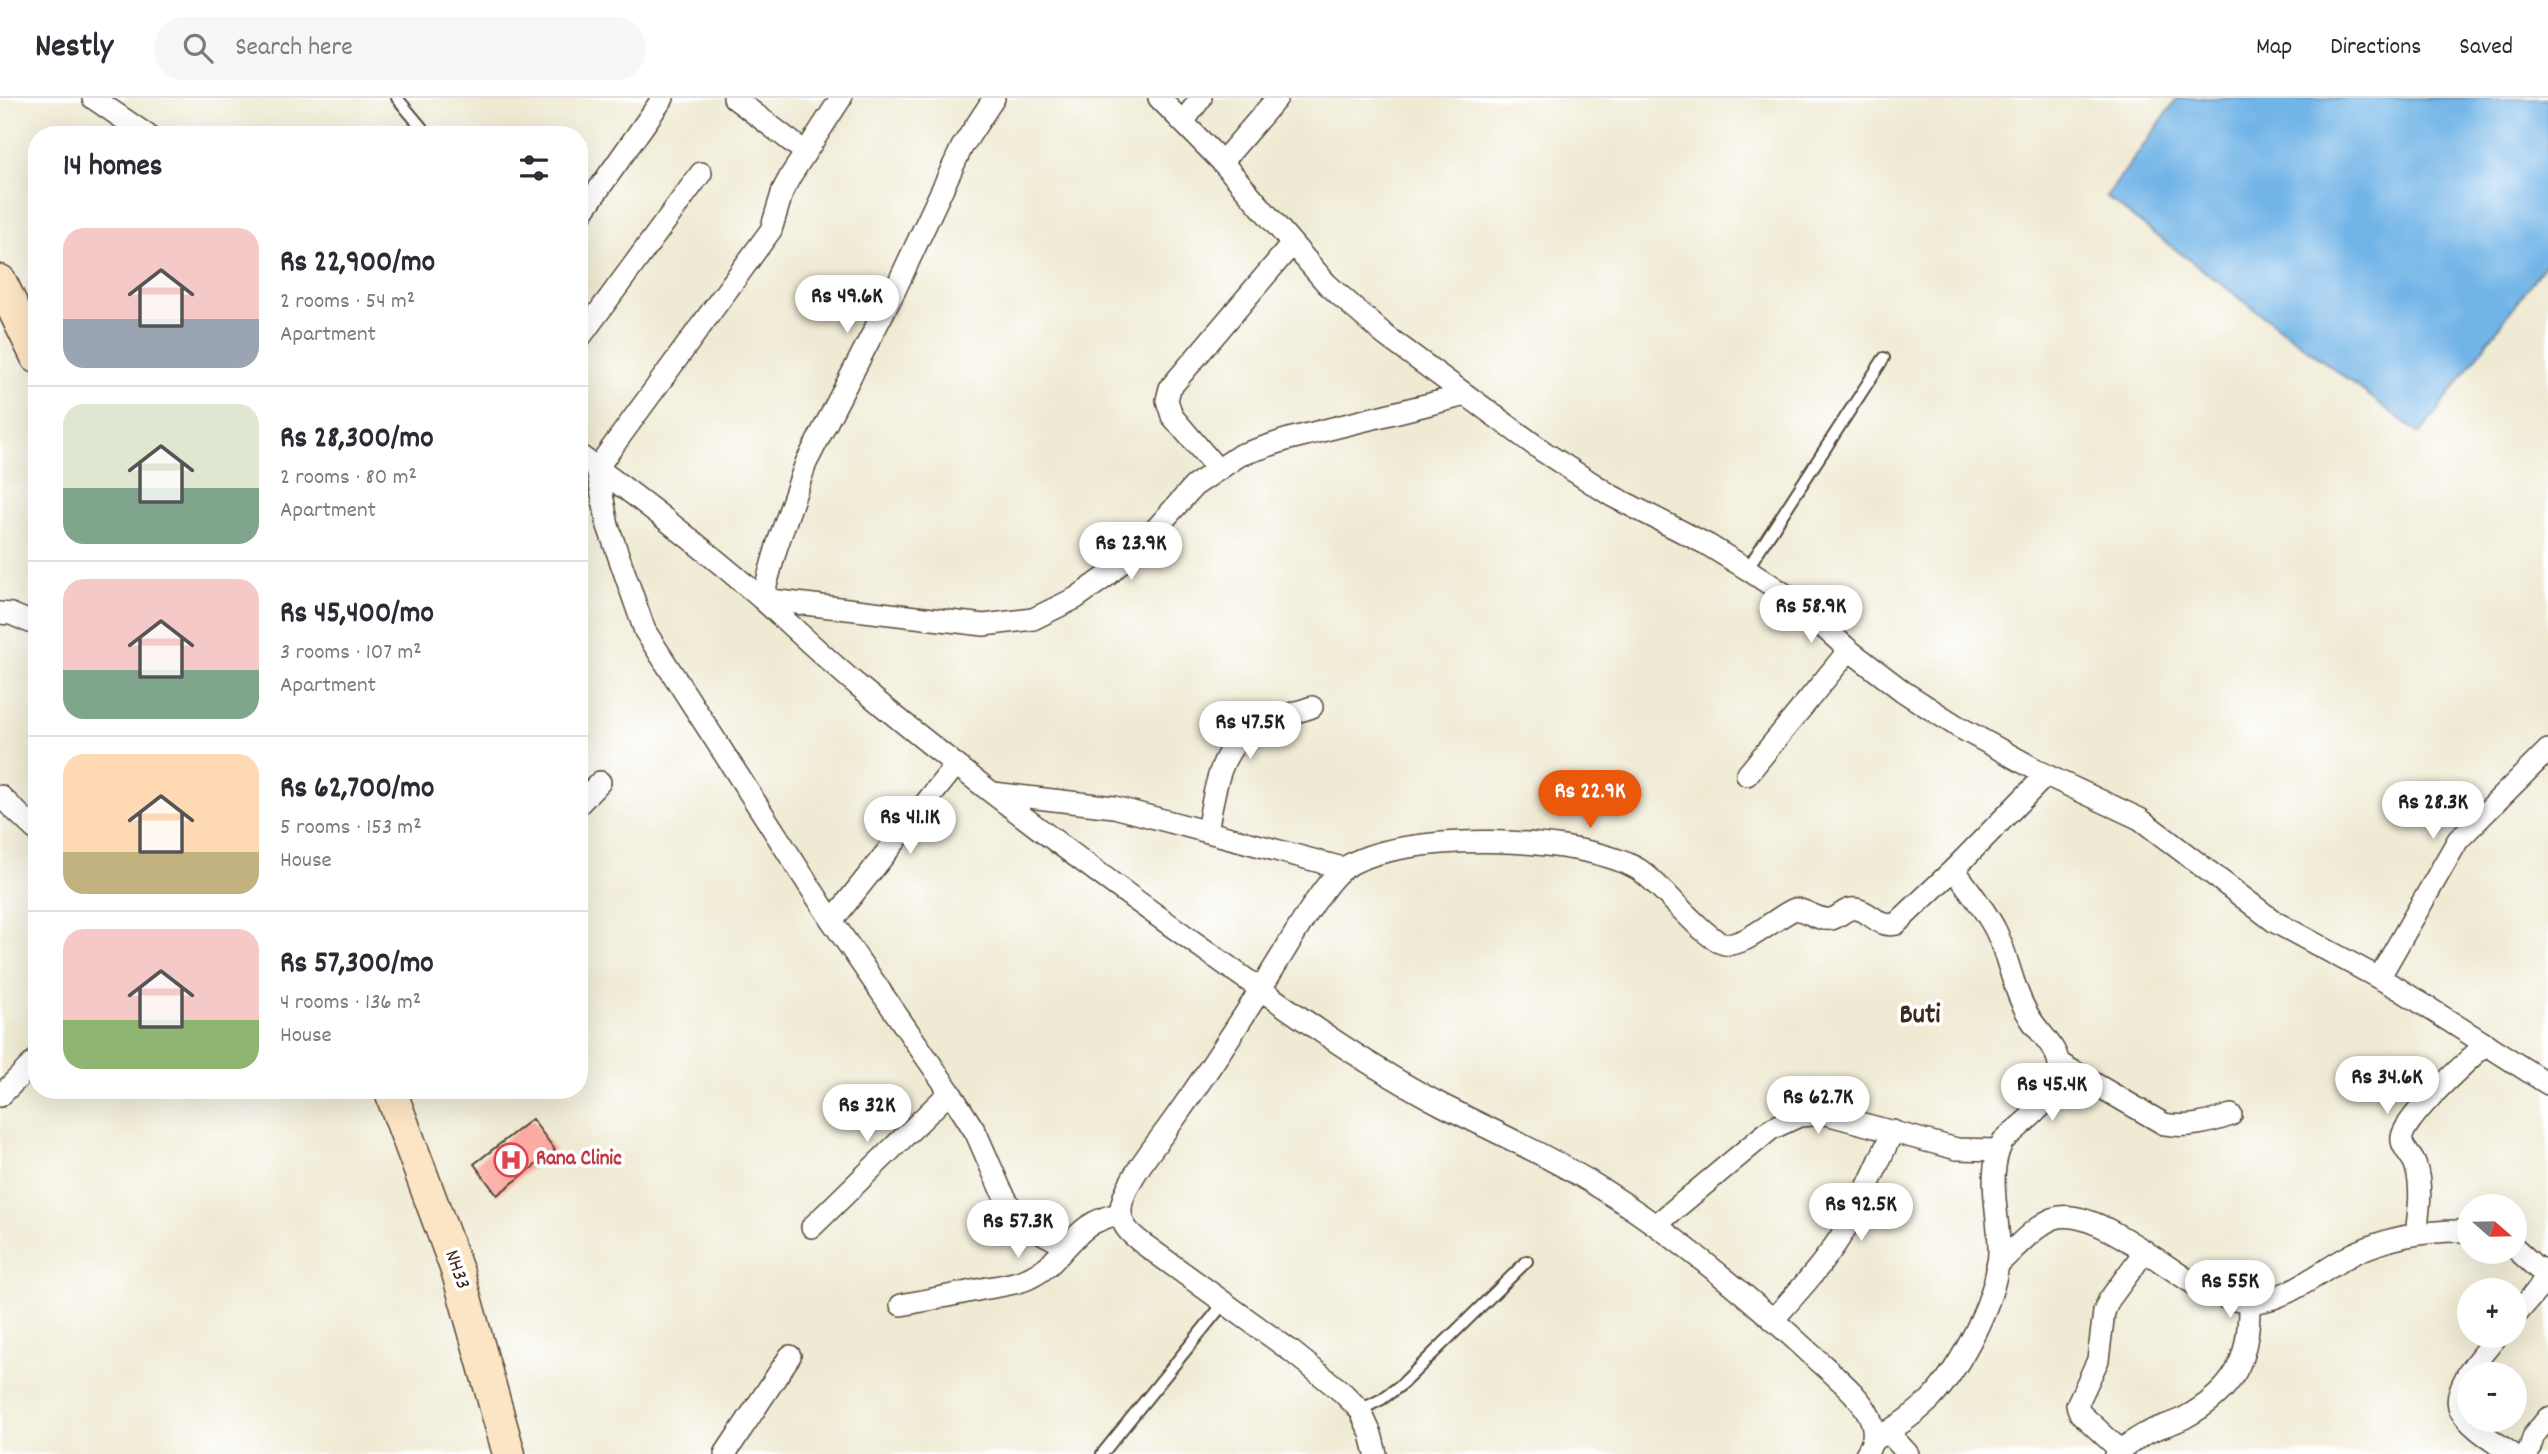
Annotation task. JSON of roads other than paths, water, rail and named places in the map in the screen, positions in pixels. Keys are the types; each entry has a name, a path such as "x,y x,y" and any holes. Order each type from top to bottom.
{"main road":[{"path":"0,281 28,339"},
{"name":"NH33","path":"393,1099 458,1273 509,1454"}],"street":[{"path":"93,98 134,126"},
{"path":"588,204 663,98"},
{"path":"734,98 805,152"},
{"path":"841,98 783,190 771,230 760,247 597,468 608,526 645,631 832,921 950,1091 976,1133 1015,1215 1066,1246"},
{"path":"762,599 806,463 895,290 962,147 994,98"},
{"path":"1159,98 1222,162 1327,284 1386,336 1544,452 1612,496 1708,545 1747,569 1789,597 1849,650 1904,692 1956,726 2046,775 2140,819 2275,922 2378,978 2548,1084"},
{"path":"1183,122 1201,98"},
{"path":"1222,162 1277,98"},
{"path":"588,327 701,173"},
{"path":"1218,470 1172,416 1167,400 1170,388 1292,244"},
{"path":"762,599 984,625 1033,620 1076,598 1107,576 1152,533 1195,486 1240,455 1289,439 1466,395"},
{"path":"588,462 666,519 955,766 1260,989 1380,1070 1587,1180 1657,1224 1773,1320 1838,1379 1865,1408 1876,1442"},
{"path":"0,612 28,621"},
{"path":"1747,775 1849,650"},
{"path":"1207,831 1220,776 1227,757 1240,738 1260,726 1312,707"},
{"path":"2378,978 2458,840 2548,750"},
{"path":"832,921 955,766"},
{"path":"1376,1454 1371,1434 1360,1410 1342,1392 1291,1351 1142,1243 1127,1230 1121,1214 1124,1196 1140,1168 1202,1081 1314,903 1342,868 1382,852 1452,841 1525,842 1595,852 1637,869 1669,894 1710,939 1722,944 1736,944 1795,909 1823,919 1833,919 1850,909 1857,909 1880,923 1896,924 2046,775"},
{"path":"588,795 600,782"},
{"path":"991,793 1114,807 1342,868"},
{"path":"0,796 28,822"},
{"path":"1876,1442 1929,1400 1960,1358 1991,1296 1997,1265 1999,1243 1994,1167 1998,1150 2003,1141 2048,1098 2057,1083 2059,1063 2054,1050 2031,1020 2019,997 1995,930 1954,869"},
{"path":"2416,1234 2420,1185 2413,1160 2402,1141 2402,1134 2422,1106 2486,1044"},
{"path":"2059,1063 2164,1124 2183,1127 2204,1124 2231,1115"},
{"path":"0,1096 28,1068"},
{"path":"813,1227 950,1091"},
{"path":"1657,1224 1771,1129 1799,1116 1826,1114 1958,1149 1998,1150"},
{"path":"1773,1320 1813,1274 1839,1238 1863,1197 1893,1131"},
{"path":"901,1305 1028,1279 1048,1266 1090,1223 1121,1214"},
{"path":"1997,1265 2053,1219 2075,1218 2120,1235 2202,1288 2228,1299 2249,1303 2269,1301 2357,1252 2416,1234 2457,1231"},
{"path":"2145,1251 2109,1300 2104,1312 2098,1360 2077,1405 2080,1413 2118,1452 2149,1432 2183,1419 2215,1397 2237,1373 2245,1354 2249,1303"},
{"path":"2527,1259 2537,1268 2548,1270 2539,1288 2527,1302"},
{"path":"2488,1348 2459,1391 2458,1404 2469,1420 2512,1454"},
{"path":"725,1454 790,1356"},
{"path":"2528,1454 2534,1435 2548,1418"},
{"path":"1876,1442 1908,1454"}],"lane":[{"path":"397,98 420,126"},
{"path":"1747,569 1884,358"},
{"path":"1360,1410 1401,1385 1527,1261"},
{"path":"1102,1454 1224,1303"}],"water":[{"path":"2178,98 2548,98 2548,260 2420,434 2106,197"}],"place":[{"name":"Rana Clinic","path":"511,1160"}],"district":[{"name":"Buti","path":"1920,1017"}]}
